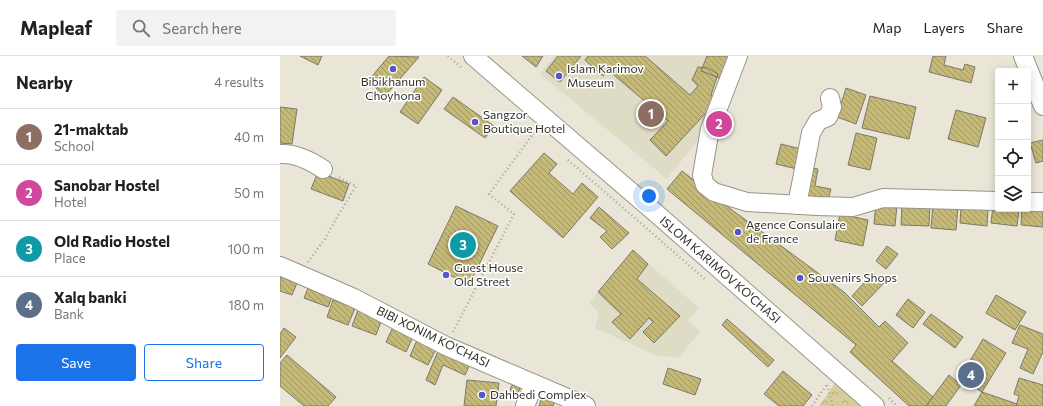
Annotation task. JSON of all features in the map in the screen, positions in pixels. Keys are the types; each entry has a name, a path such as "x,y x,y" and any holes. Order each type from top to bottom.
{"street":[{"name":"ISLOM KARIMOV KO'CHASI","path":"473,56 545,118 831,378 876,406"},
{"path":"738,56 710,129 702,174 704,185 714,192 746,202 852,207 883,198 995,201"},
{"path":"1023,56 1043,106"},
{"path":"797,205 811,133 818,121 828,117 832,107 830,98"},
{"path":"280,154 288,153 323,169"},
{"path":"1031,202 1043,202"},
{"name":"BIBI XONIM KO'CHASI","path":"280,266 354,298 446,346 586,406"},
{"path":"525,406 534,384"}],"path":[{"path":"446,346 514,214 489,194 545,118"},
{"path":"299,273 325,239 356,186 323,169"},
{"path":"812,406 831,378"},
{"path":"831,378 833,406"}],"shaded area":[{"path":"554,56 737,56 702,135 667,179 540,74"},
{"path":"633,250 699,308 687,321 701,331 678,358 655,355 595,328 599,313 589,303"}],"green space":[{"path":"836,382 862,406 819,406"}],"building":[{"path":"300,56 322,56 318,65"},
{"name":"Bibikhanum Choyhona","path":"389,56 419,57 385,96 368,81"},
{"path":"522,56 543,56 536,67"},
{"path":"558,56 581,56 560,82 546,71"},
{"path":"588,56 645,56 690,95 698,86 692,80 698,67 708,68 718,74 711,95 717,101 666,156 650,140 668,121 608,70 603,76 585,60"},
{"path":"707,56 737,56 728,81 701,71"},
{"path":"933,56 946,56 944,65 963,70 965,64 975,67 971,83 929,72"},
{"path":"424,77 442,90 418,124 400,112"},
{"path":"846,88 866,95 856,124 837,117"},
{"path":"870,96 916,107 909,139 862,128"},
{"path":"453,97 494,126 485,138 444,109"},
{"path":"280,107 297,109 292,144 280,143"},
{"path":"956,110 986,118 978,147 948,139"},
{"path":"856,133 877,138 870,170 848,165"},
{"path":"1043,140 1043,161 1036,163 1031,143"},
{"path":"781,144 805,150 801,170 776,164"},
{"path":"544,153 557,164 549,173 573,194 582,183 598,197 563,238 510,191"},
{"path":"806,167 818,169 815,186 831,189 828,200 801,196"},
{"name":"Souvenirs Shops","path":"682,171 728,207 844,292 879,327 885,321 908,343 892,361 933,397 926,406 909,406 850,352 856,345 667,189"},
{"path":"318,172 349,184 343,201 311,189"},
{"path":"876,202 897,205 895,226 874,224"},
{"path":"902,204 930,206 929,226 901,225"},
{"path":"933,205 958,207 956,230 931,228"},
{"path":"456,206 498,226 469,285 428,264"},
{"path":"961,206 988,209 987,226 960,223"},
{"path":"993,206 995,207 995,212 1019,212 1017,226 991,223"},
{"path":"599,207 629,233 612,249 600,237 607,231 590,218"},
{"path":"1031,209 1043,210 1043,227 1021,225 1022,212 1031,212"},
{"path":"840,214 868,220 863,246 835,240"},
{"path":"887,246 898,254 886,269 876,261"},
{"path":"633,250 648,264 637,279 680,316 654,343 643,332 653,322 649,318 630,339 612,322 621,314 598,292"},
{"path":"280,271 299,278 292,295 280,291"},
{"path":"873,273 884,283 862,306 852,296"},
{"path":"310,283 334,292 328,307 304,298"},
{"path":"996,295 1026,312 1015,330 986,313"},
{"path":"908,299 925,312 913,328 896,315"},
{"path":"333,300 355,308 348,325 327,317"},
{"path":"358,310 382,319 376,335 352,326"},
{"path":"931,314 963,337 955,348 923,324"},
{"path":"727,319 774,360 768,367 722,325"},
{"path":"1020,325 1043,334 1043,352 1033,374 1020,368 1028,349 1012,343"},
{"path":"393,327 413,337 406,352 386,342"},
{"path":"284,328 296,337 280,358 280,334"},
{"path":"983,339 1006,353 982,392 960,378"},
{"path":"417,340 436,349 428,365 410,356"},
{"path":"438,351 470,364 465,375 443,365 435,385 426,380"},
{"path":"287,355 336,397 328,406 304,406 280,386 280,363"},
{"path":"668,368 701,379 695,395 663,384"},
{"path":"783,371 812,395 803,406 779,406 764,394"},
{"path":"949,375 961,385 946,406 926,406"},
{"path":"1019,378 1043,385 1043,406 1016,406 1019,396 1014,394"},
{"name":"Dahbedi Complex","path":"467,380 499,383 496,406 464,406"},
{"path":"513,385 517,385 519,389 517,393 513,393 511,391 511,387"},
{"path":"982,392 1017,404 1016,406 974,406"},
{"path":"543,393 556,397 553,406 539,406"}],"place":[{"name":"Bibikhanum Choyhona","path":"393,69"},
{"name":"Islam Karimov Museum","path":"559,76"},
{"name":"21-maktab","path":"651,114"},
{"name":"Sangzor Boutique Hotel","path":"475,122"},
{"name":"Sanobar Hostel","path":"719,124"},
{"name":"Agence Consulaire de France","path":"738,232"},
{"name":"Old Radio Hostel","path":"463,245"},
{"name":"Guest House Old Street","path":"446,275"},
{"name":"Souvenirs Shops","path":"800,278"},
{"name":"Xalq banki","path":"971,375"},
{"name":"Dahbedi Complex","path":"482,395"}]}
